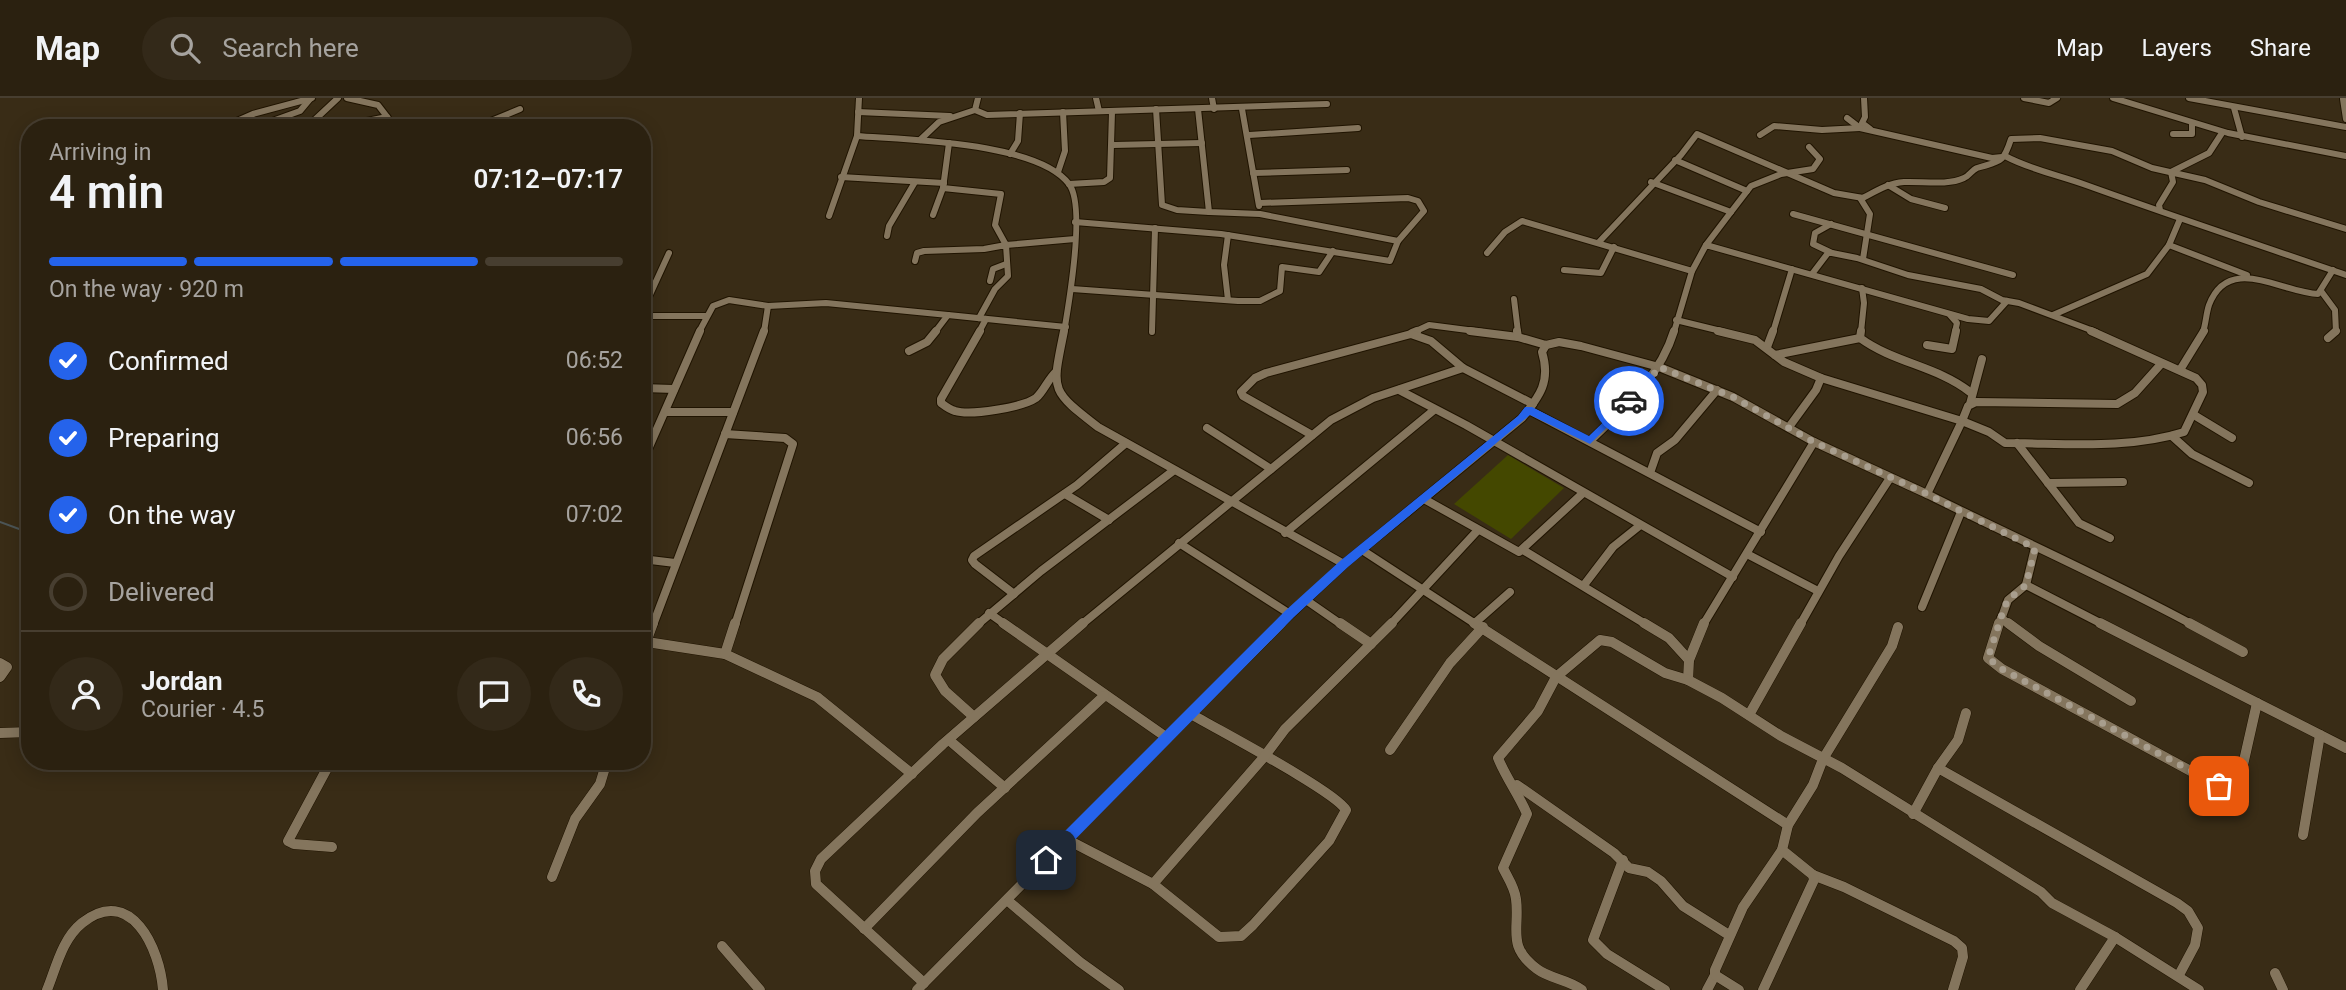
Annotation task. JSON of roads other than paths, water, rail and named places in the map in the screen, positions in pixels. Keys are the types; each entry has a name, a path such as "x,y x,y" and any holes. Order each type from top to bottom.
{"street":[{"path":"243,119 286,101 311,98"},
{"path":"278,119 300,111 304,103 311,98"},
{"path":"316,119 338,98"},
{"path":"347,98 378,105 387,117 377,119"},
{"path":"829,216 857,136 859,98"},
{"path":"975,110 978,98"},
{"path":"1096,98 1099,111"},
{"path":"1212,98 1214,109"},
{"path":"1268,98 1269,107"},
{"path":"1864,98 1865,117 1862,123 1870,129"},
{"path":"2024,98 2049,103 2057,98"},
{"path":"2113,98 2242,137 2346,156"},
{"path":"2189,98 2346,127"},
{"path":"2342,99 2346,119"},
{"path":"920,140 934,123 975,110 987,115 1242,109 1328,104"},
{"path":"2234,108 2242,137"},
{"path":"496,119 520,109"},
{"path":"1156,109 1162,205 1177,210 1259,215 1398,241"},
{"path":"1198,109 1209,212"},
{"path":"1242,109 1249,135 1259,215"},
{"path":"858,112 950,116"},
{"path":"1058,172 1065,151 1063,112"},
{"path":"1069,184 1110,178 1112,112"},
{"path":"1010,154 1018,141 1020,114"},
{"path":"1847,118 1860,128"},
{"path":"2173,134 2192,134 2192,124"},
{"path":"1760,135 1767,128 1777,126 1822,130 1860,128 1992,158 2005,156 2022,165 2346,275"},
{"path":"1249,135 1358,128"},
{"path":"2171,172 2209,153 2222,132"},
{"path":"1599,242 1651,182 1684,152 1689,140 1701,134 1834,193 1860,198 1888,185 1965,178 1974,169 1993,165 2005,156 2011,139 2040,138 2112,151 2152,169 2205,180 2259,202 2346,229"},
{"path":"857,136 949,142 1038,160 1058,172 1069,184 1076,202 1072,289 1056,372 1057,389 1067,403 1098,427 1173,471 1344,564"},
{"path":"933,215 943,186 949,142"},
{"path":"1113,145 1202,144"},
{"path":"1590,441 1644,387 1659,367 1671,342 1692,271 1706,245 1747,191 1758,182 1786,173 1805,172 1816,166 1820,159 1809,147"},
{"path":"1675,160 1747,191"},
{"path":"1253,173 1347,170"},
{"path":"2160,210 2160,205 2173,182 2171,172"},
{"path":"841,177 915,182 1001,194 994,217 994,228 1006,245 1006,280 995,289 954,379 941,399 946,408 974,413 1031,401 1056,372"},
{"path":"887,236 889,226 915,182"},
{"path":"1651,182 1731,212"},
{"path":"1888,185 1911,199 1945,208"},
{"path":"1075,222 1228,235 1390,261 1398,241 1424,211 1418,201 1408,198 1259,204"},
{"path":"1860,198 1870,214 1863,259"},
{"path":"1793,214 2013,275"},
{"path":"2053,315 2147,274 2169,245 2180,219"},
{"path":"1486,253 1498,238 1518,222 1599,242 1692,271"},
{"path":"1676,320 1745,337 1821,378 1962,421 1989,432 2005,443 2138,443 2184,432 2194,415 2203,392 2202,385 2196,378 2111,338 1981,289 1908,275 1863,259 1832,253 1812,242 1815,233 1831,225"},
{"path":"1152,332 1157,297 1153,253 1156,229"},
{"path":"1228,235 1224,265 1228,300"},
{"path":"915,261 917,253 924,251 984,249 1075,239"},
{"path":"1706,245 1968,319 1989,321 2007,301"},
{"path":"2169,245 2224,264 2249,277 2306,294 2318,294 2333,270"},
{"path":"1564,270 1601,273 1614,247"},
{"path":"1072,289 1157,297 1267,299 1280,291 1282,267 1321,271 1333,251"},
{"path":"651,294 669,253"},
{"path":"1812,274 1828,253 1832,253"},
{"path":"990,281 993,269 1006,264"},
{"path":"1767,347 1792,269"},
{"path":"2180,370 2189,352 2203,334 2207,311 2215,292 2236,277 2249,277"},
{"path":"1860,338 1864,303 1862,288"},
{"path":"2321,291 2334,307 2338,325 2336,333 2328,338"},
{"path":"1514,299 1518,337"},
{"path":"652,440 706,316 713,306 729,300 768,306 826,303 1066,327"},
{"path":"651,631 765,329 768,306"},
{"path":"651,314 706,316"},
{"path":"1927,345 1952,349 1957,324 1949,314"},
{"path":"909,351 928,342 948,315"},
{"path":"1312,435 1242,396 1241,392 1255,378 1266,373 1411,334 1429,325 1518,337 1546,345 1559,342 1581,346 1659,367 1717,390 1814,442 2035,548 2113,582 2244,652"},
{"path":"1411,334 1431,341 1462,368 1590,441 1761,532"},
{"path":"1775,355 1860,338 1881,353 1955,380 1970,392"},
{"path":"1462,368 1373,398 1343,412 1312,435 1047,653 974,717 821,859 815,872 816,884 920,987 1069,840 1166,737 1290,614 1344,564 1493,442 1531,407 1542,393 1548,374 1542,352 1546,345"},
{"path":"1927,494 1970,404 1970,392 1976,382 1982,359"},
{"path":"1970,404 2117,404 2135,393 2161,363"},
{"path":"1789,427 1816,390 1821,378"},
{"path":"651,388 674,389"},
{"path":"1399,390 1466,425 1638,527 1733,577"},
{"path":"1650,473 1657,453 1675,440 1717,390"},
{"path":"1285,533 1434,410"},
{"path":"666,412 733,412"},
{"path":"2194,415 2232,438"},
{"path":"1207,428 1271,469"},
{"path":"725,434 785,438 793,444 725,654"},
{"path":"2172,436 2192,454 2249,483"},
{"path":"1688,680 1689,660 1706,618 1814,442"},
{"path":"1014,594 975,564 972,560 974,556 1030,515 1065,494 1126,443"},
{"path":"2017,443 2079,523 2110,538"},
{"path":"974,717 939,685 934,676 936,666 944,654 989,613 1173,471"},
{"path":"1749,715 1805,620 1818,592 1890,478"},
{"path":"2048,483 2123,482"},
{"path":"1065,494 1109,520"},
{"path":"1523,550 1547,524 1582,494"},
{"path":"1424,499 1514,551 1523,550 1584,585 1669,638 1689,660"},
{"path":"1922,607 1961,512"},
{"path":"1584,585 1614,547 1638,527"},
{"path":"1153,884 1264,757 1285,729 1426,589 1478,530"},
{"path":"1179,543 1290,614"},
{"path":"2035,548 2026,585 2008,600 1988,658 2002,669 2219,786 2232,786 2243,765 2257,703"},
{"path":"1362,550 1480,624 1723,786 1788,825"},
{"path":"1747,554 1818,592"},
{"path":"651,560 675,563"},
{"path":"2026,585 2346,748"},
{"path":"1390,750 1450,663 1480,624 1510,592"},
{"path":"1306,600 1371,644"},
{"path":"989,613 1166,737"},
{"path":"2001,618 2039,646 2131,701"},
{"path":"1707,990 1729,935 1757,880 1782,850 1788,825 1892,646 1898,627"},
{"path":"1729,935 1683,906 1661,881 1648,872 1629,868 1623,860 1504,774 1498,758 1538,711 1556,677 1600,640 1612,642 1665,673 1688,680 1749,715 2040,892 2052,903 2115,937 2199,990"},
{"path":"651,643 725,654 817,697 912,774"},
{"path":"0,663 7,667 0,677"},
{"path":"864,929 968,821 1104,696"},
{"path":"1913,814 1938,768 1958,740 1966,713"},
{"path":"1069,840 1153,884 1219,937 1241,936 1253,925 1329,841 1346,810 1342,803 1191,714"},
{"path":"0,733 21,732"},
{"path":"2303,835 2320,736"},
{"path":"949,740 1005,788"},
{"path":"1938,768 2190,911 2197,918 2200,927 2195,944 2179,975"},
{"path":"326,770 288,841 294,844 332,847"},
{"path":"552,877 575,819 600,784 604,770"},
{"path":"1512,782 1524,802 1527,814 1503,868 1516,893 1518,913 1513,939 1518,949 1544,975 1574,983 1583,990"},
{"path":"1782,850 1813,875 1844,887 1954,941 1962,948 1964,957 1953,990"},
{"path":"1623,860 1592,940 1607,954 1665,990"},
{"path":"1763,990 1801,904 1813,885 1813,875"},
{"path":"1007,900 1080,962 1119,990"},
{"path":"47,990 69,938 80,924 106,909 120,911 136,920 150,940 163,979 163,990"},
{"path":"2080,990 2115,937"},
{"path":"722,946 760,990"},
{"path":"2275,973 2283,990"},
{"path":"1715,975 1740,990"}],"waterway":[{"path":"0,522 21,530"}]}
